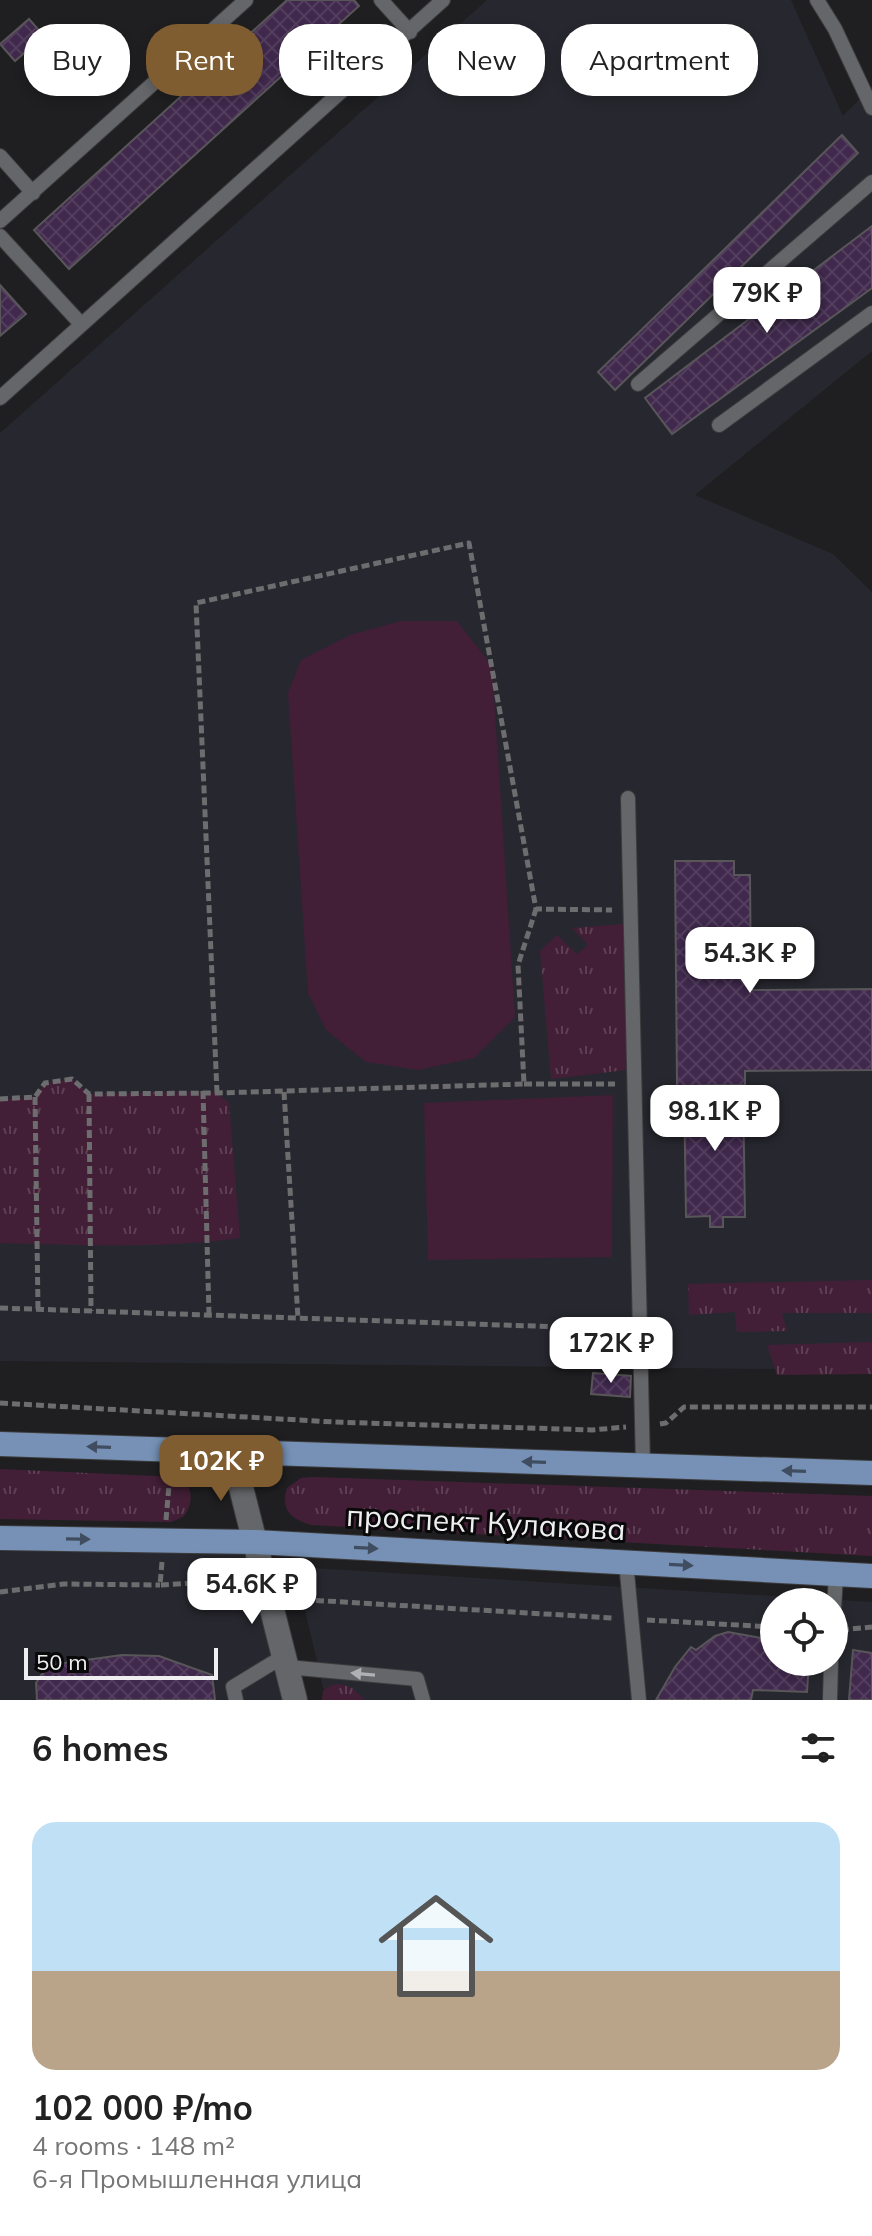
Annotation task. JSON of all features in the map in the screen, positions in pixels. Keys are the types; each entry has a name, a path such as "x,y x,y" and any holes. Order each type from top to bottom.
{"main road":[{"name":"проспект Кулакова","path":"0,1444 872,1473"},
{"name":"проспект Кулакова","path":"0,1538 255,1542 872,1576"}],"street":[{"path":"232,1452 295,1700"}],"lane":[{"path":"0,221 246,0"},
{"path":"381,0 403,24"},
{"path":"412,30 443,0"},
{"path":"817,0 835,29 872,108"},
{"path":"0,398 338,96"},
{"path":"0,156 33,193"},
{"path":"638,384 872,182"},
{"path":"0,236 81,324"},
{"path":"719,425 872,313"},
{"path":"628,798 643,1466"},
{"path":"626,1562 639,1700"},
{"path":"835,1588 836,1574"},
{"path":"236,1700 233,1687 286,1662 417,1679 423,1700"},
{"path":"830,1700 831,1676"}],"path":[{"path":"217,1093 196,603 469,543 536,909 518,965 524,1084"},
{"path":"536,909 630,911"},
{"path":"38,1309 35,1097 45,1083 72,1079 89,1094 633,1084"},
{"path":"203,1091 209,1315"},
{"path":"284,1091 298,1318"},
{"path":"89,1094 91,1311"},
{"path":"0,1099 35,1097"},
{"path":"0,1308 638,1330"},
{"path":"0,1403 334,1422 577,1430 666,1423 684,1407 872,1407"},
{"path":"160,1585 175,1413"},
{"path":"0,1592 64,1584 160,1585 222,1581 252,1596 760,1626"},
{"path":"848,1630 872,1627"}],"shaded area":[{"path":"487,0 791,0 843,116 872,86 872,351 695,495 833,554 872,592 872,1370 0,1361 0,433 379,96 412,96 412,67 428,52 428,96 545,96 545,24 460,24"},
{"path":"0,1551 251,1553 284,1700 0,1700"},
{"path":"295,1567 760,1595 760,1676 848,1676 848,1601 872,1602 872,1700 326,1700"}],"green space":[{"path":"401,621 457,621 492,666 515,1017 474,1058 418,1070 366,1062 326,1030 308,993 288,693 301,660 350,635"},
{"path":"623,924 630,948 635,1069 551,1079 540,951 557,935 577,954 588,945 572,928"},
{"path":"72,1079 89,1094 203,1091 217,1093 229,1103 240,1238 150,1245 0,1243 0,1099 35,1097 45,1083"},
{"path":"613,1095 612,1257 428,1260 424,1103"},
{"path":"872,1280 872,1313 782,1313 787,1331 737,1332 735,1312 689,1315 688,1284"},
{"path":"872,1342 872,1374 777,1375 767,1345"},
{"path":"0,1469 178,1477 187,1485 191,1495 187,1512 171,1522 0,1519"},
{"path":"301,1478 872,1496 872,1556 312,1525 289,1513 285,1496 287,1488"},
{"path":"341,1684 352,1688 365,1700 322,1700 323,1691 331,1685"}],"building":[{"path":"287,0 354,0 359,6 339,24 279,24 279,79 263,93 261,24"},
{"path":"29,19 33,24 24,24 24,53 15,61 0,44"},
{"path":"181,96 260,96 69,269 34,230"},
{"path":"842,135 858,153 615,390 598,372"},
{"path":"872,226 872,288 672,434 645,398"},
{"path":"0,285 26,314 0,336"},
{"path":"675,861 734,861 734,875 750,875 751,990 872,989 872,1070 745,1071 745,1085 677,1086"},
{"path":"743,1087 745,1217 723,1217 723,1227 710,1227 710,1216 686,1217 684,1088"},
{"path":"593,1373 631,1376 630,1397 591,1394"},
{"path":"728,1632 760,1638 760,1676 808,1676 807,1692 753,1690 751,1700 656,1700 691,1647 696,1650 715,1636"},
{"path":"853,1650 872,1653 872,1700 849,1700"},
{"path":"122,1655 159,1656 212,1675 215,1700 37,1700 36,1683 42,1674 57,1664"}]}
